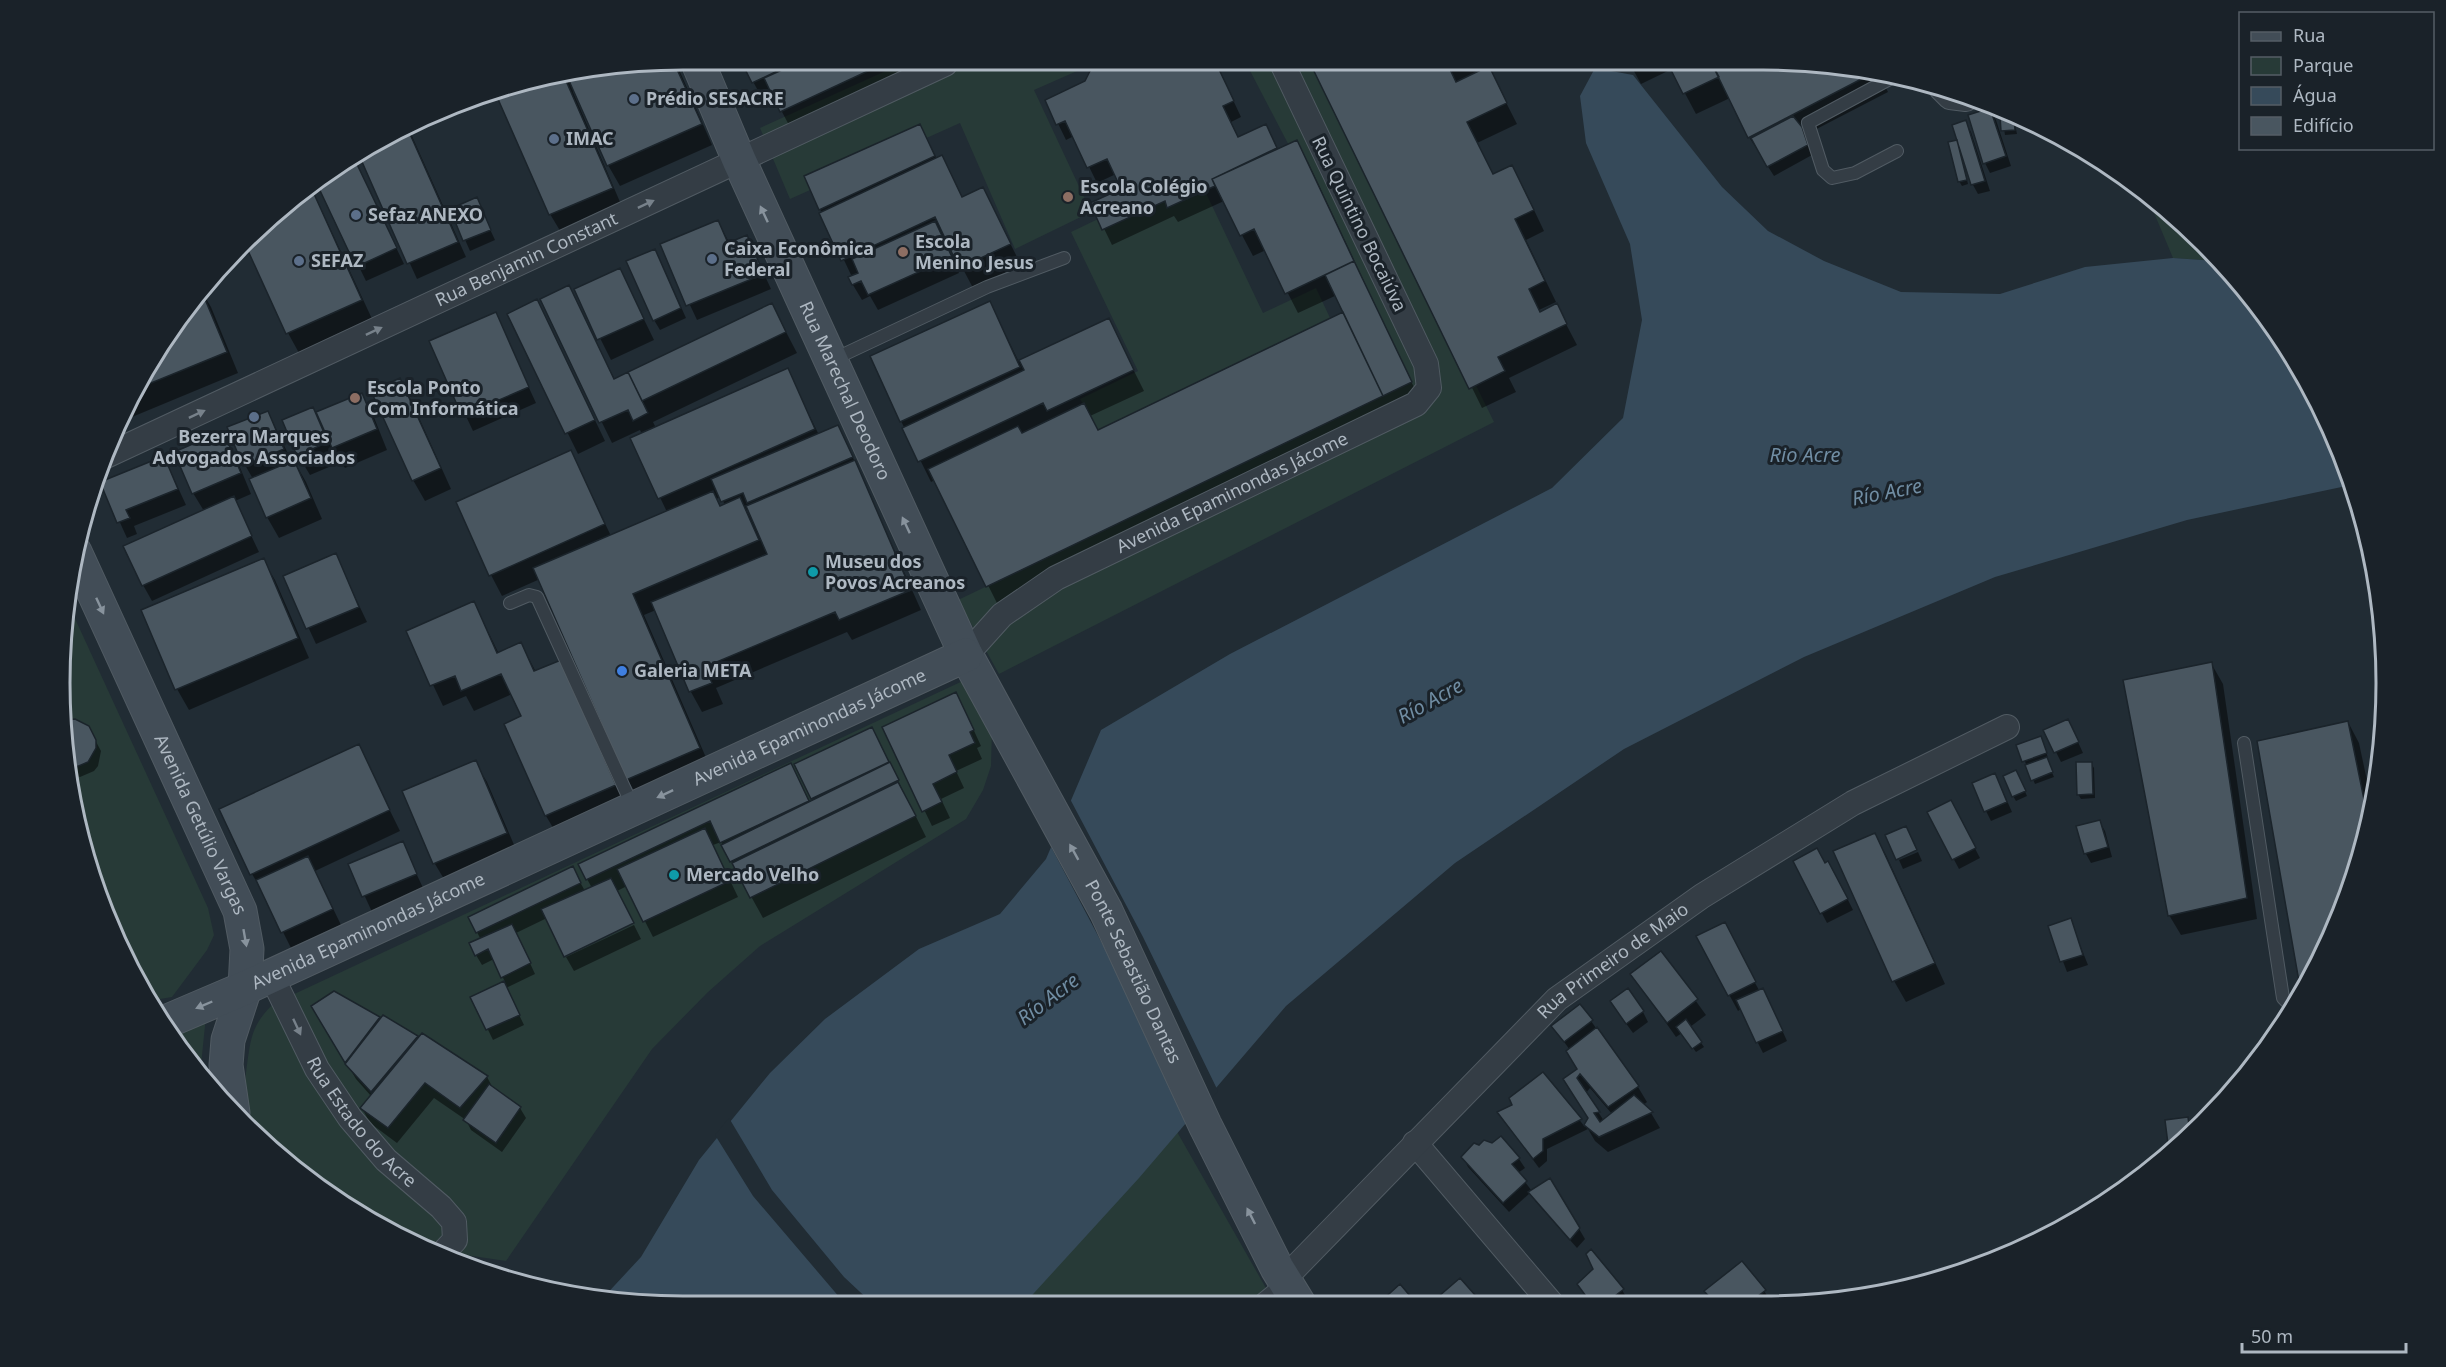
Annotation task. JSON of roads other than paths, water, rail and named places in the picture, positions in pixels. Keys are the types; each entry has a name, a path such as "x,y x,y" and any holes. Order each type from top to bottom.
{"main road":[{"name":"Rua Marechal Deodoro","path":"701,70 739,160 973,668"},
{"name":"Avenida Getúlio Vargas","path":"82,566 240,911 247,949 258,981 228,1040 226,1065 231,1096"},
{"name":"Avenida Epaminondas Jácome","path":"171,1019 633,808 973,668"},
{"name":"Ponte Sebastião Dantas","path":"973,668 1106,911 1282,1288"}],"street":[{"name":"Rua Benjamin Constant","path":"116,451 932,70"},
{"name":"Rua Quintino Bocaiúva","path":"1285,70 1426,364 1429,388"},
{"name":"Avenida Epaminondas Jácome","path":"973,668 1002,615 1056,578 1416,404 1429,388"},
{"name":"Rua Primeiro de Maio","path":"1282,1288 1415,1143 1557,999 1702,896 1854,803 2007,727"},
{"name":"Rua Estado do Acre","path":"258,981 350,1118 386,1160 441,1207 454,1222 455,1240 447,1249"},
{"path":"1415,1143 1546,1297"}],"lane":[{"path":"1883,82 1808,123 1823,170 1832,178 1855,173 1897,151"},
{"path":"831,360 987,287 1064,258"},
{"path":"510,603 529,595 537,597 633,808"},
{"path":"2244,743 2283,998 2286,1001"}],"water":[{"name":"Rio Acre","path":"1594,70 1633,75 1722,187 1768,231 1824,261 1901,292 2000,294 2085,267 2173,258 2206,260 2249,310 2293,377 2329,449 2343,487 2187,520 1995,577 1804,657 1624,749 1455,863 1286,1006 1139,1178 1030,1297 684,1297 609,1292 641,1257 699,1160 770,1073 825,1019 919,949 1000,914 1046,859 1101,730 1230,654 1552,488 1623,418 1642,320 1630,244 1586,143 1580,96"}],"place":[{"name":"Prédio SESACRE","path":"634,99"},
{"name":"IMAC","path":"554,139"},
{"name":"Escola Colégio Acreano","path":"1068,197"},
{"name":"Sefaz ANEXO","path":"356,215"},
{"name":"Escola Menino Jesus","path":"903,252"},
{"name":"Caixa Econômica Federal","path":"712,259"},
{"name":"SEFAZ","path":"299,261"},
{"name":"Escola Ponto Com Informática","path":"355,398"},
{"name":"Bezerra Marques Advogados Associados","path":"254,417"},
{"name":"Museu dos Povos Acreanos","path":"813,572"},
{"name":"Galeria META","path":"622,671"},
{"name":"Mercado Velho","path":"674,875"}],"water label":[{"name":"Río Acre","path":"1887,492"},
{"name":"Río Acre","path":"1430,701"},
{"name":"Río Acre","path":"1048,999"}]}
